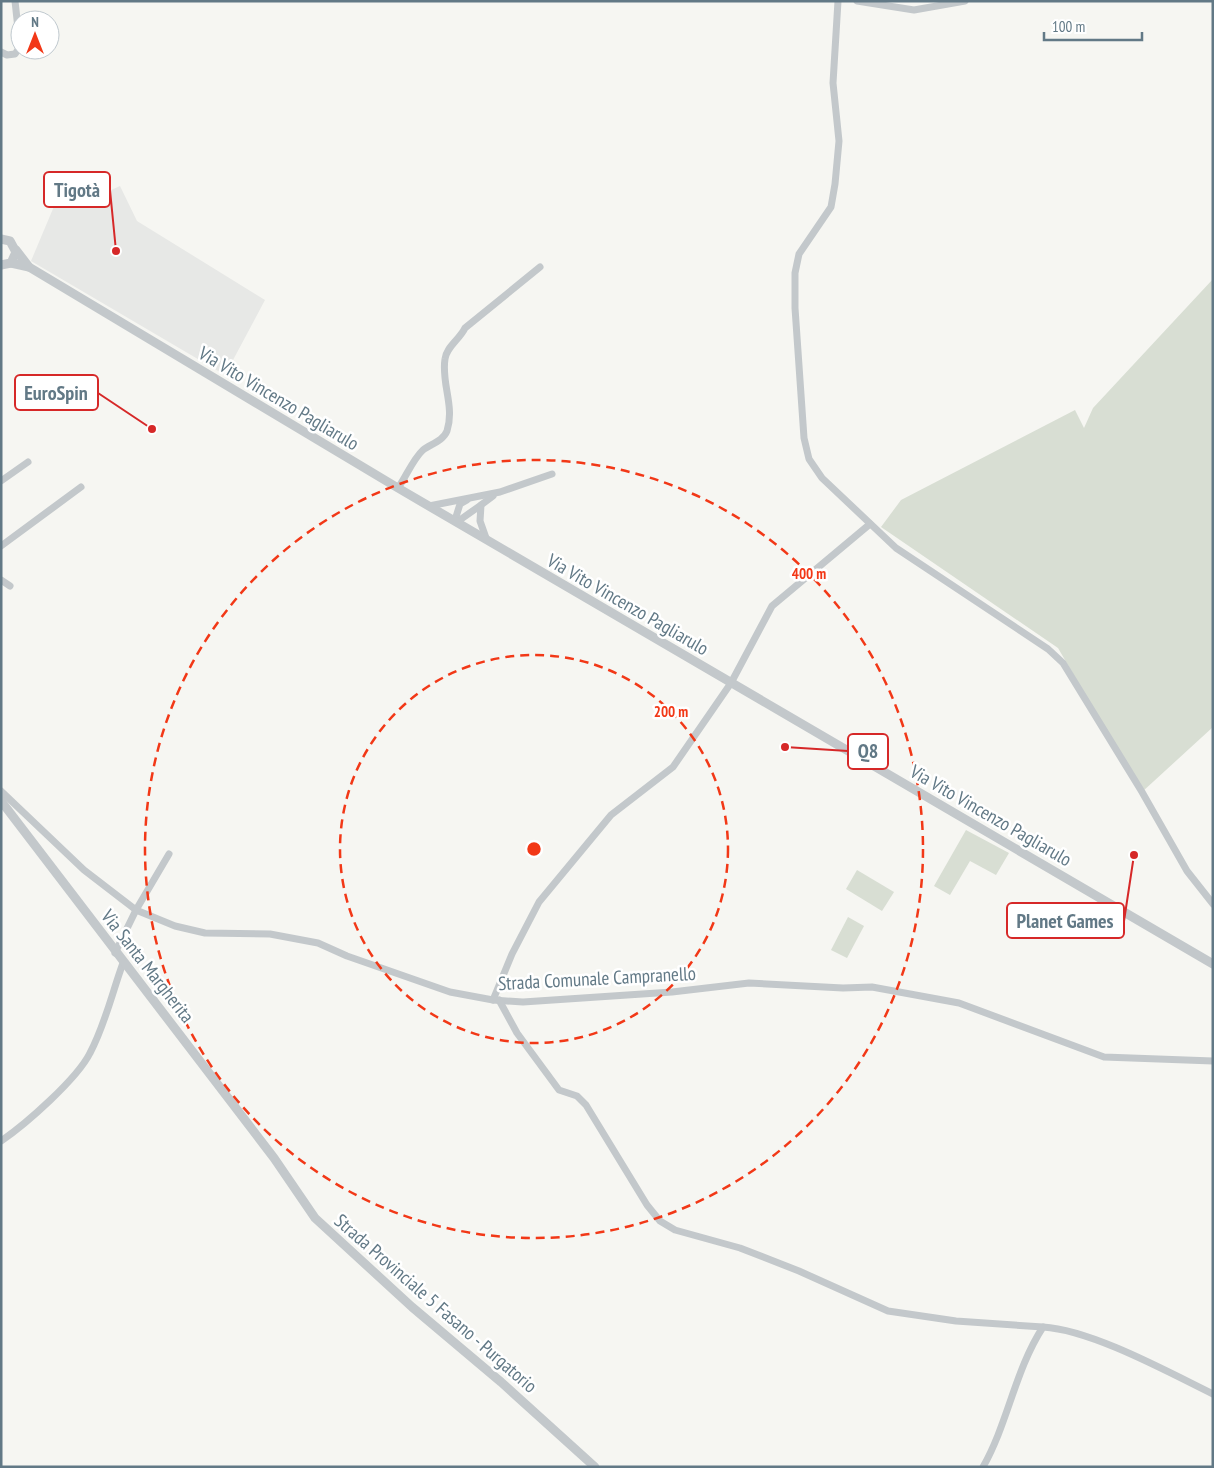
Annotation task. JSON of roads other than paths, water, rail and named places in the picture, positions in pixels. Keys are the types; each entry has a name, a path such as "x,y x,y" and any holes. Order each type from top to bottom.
{"street":[{"path":"1,52 11,56 18,51 15,1"},
{"path":"838,1 834,83 839,141 836,184 831,207 799,254 795,273 795,308 804,438 810,459 822,478 857,509 896,548 1048,649 1062,663 1142,792 1187,871 1213,904"},
{"path":"857,1 914,10 965,1"},
{"name":"Via Vito Vincenzo Pagliarulo","path":"1,239 10,241 29,267 398,488 1213,964"},
{"path":"4,265 16,256 16,250"},
{"name":"Via Vito Vincenzo Pagliarulo","path":"4,265 29,267"},
{"path":"398,488 419,454 443,437 447,431 450,403 444,368 445,357 449,349 457,342 465,328 540,266"},
{"path":"1,481 28,462"},
{"path":"429,506 500,492 552,474"},
{"path":"1,546 80,487"},
{"path":"456,521 500,492"},
{"path":"456,521 460,504 469,498"},
{"path":"481,505 480,521 486,538"},
{"path":"870,524 772,606 732,683 673,767 611,815 539,902 512,954 496,1000 517,1033 559,1090 577,1096 586,1106 647,1205 660,1220 675,1230 740,1248 799,1271 888,1311 956,1322 1054,1328 1097,1341 1158,1367 1213,1394"},
{"path":"1,580 10,586"},
{"name":"Strada Comunale Campranello","path":"1,791 84,870 136,910 175,926 205,933 270,934 296,938 318,944 450,992 496,1000 523,1002 602,997 749,983 844,988 872,986 960,1004 1104,1057 1213,1061"},
{"name":"Via Santa Margherita","path":"1,802 115,953 269,1151"},
{"path":"115,953 136,910 169,854"},
{"path":"1,1141 65,1086 79,1071 99,1035 123,963"},
{"name":"Strada Provinciale 5 Fasano - Purgatorio","path":"269,1151 315,1218 412,1307 502,1382 596,1467"},
{"path":"983,1467 995,1447 1032,1346 1043,1327"}],"place":[{"name":"Tigotà","path":"116,251"},
{"name":"EuroSpin","path":"152,429"},
{"name":"Q8","path":"785,747"},
{"name":"Planet Games","path":"1134,855"}]}
